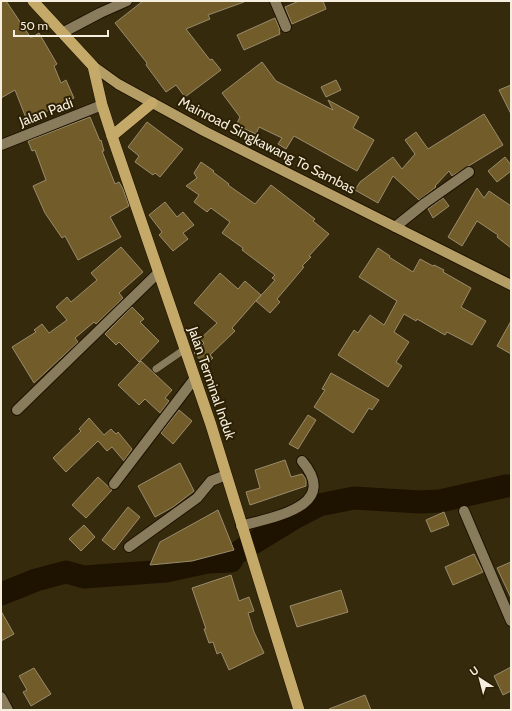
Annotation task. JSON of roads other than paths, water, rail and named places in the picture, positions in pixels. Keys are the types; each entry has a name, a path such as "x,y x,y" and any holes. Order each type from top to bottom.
{"highway":[{"name":"Mainroad Singkawang To Sambas","path":"33,1 93,66"},
{"name":"Jalan Terminal Induk","path":"93,66 102,105 211,425 299,710"},
{"path":"112,136 152,103"}],"main road":[{"name":"Mainroad Singkawang To Sambas","path":"93,66 118,84 204,131 511,285"}],"street":[{"path":"62,33 127,1"},
{"path":"274,1 286,27"},
{"name":"Jalan Padi","path":"1,145 102,105"},
{"path":"395,227 425,203 469,172"},
{"path":"17,410 158,272"},
{"path":"114,484 195,378"},
{"path":"242,528 291,512 309,499 313,489 313,479 309,470 302,461"},
{"path":"129,547 197,498 211,481 226,475"},
{"path":"464,511 511,620"},
{"path":"1,697 8,710"}],"lane":[{"path":"156,369 185,349"}],"waterway":[{"path":"1,594 36,580 66,572 84,577 166,571 208,562 231,561 235,554 296,517 319,505 354,498 420,502 440,501 511,486"}]}
